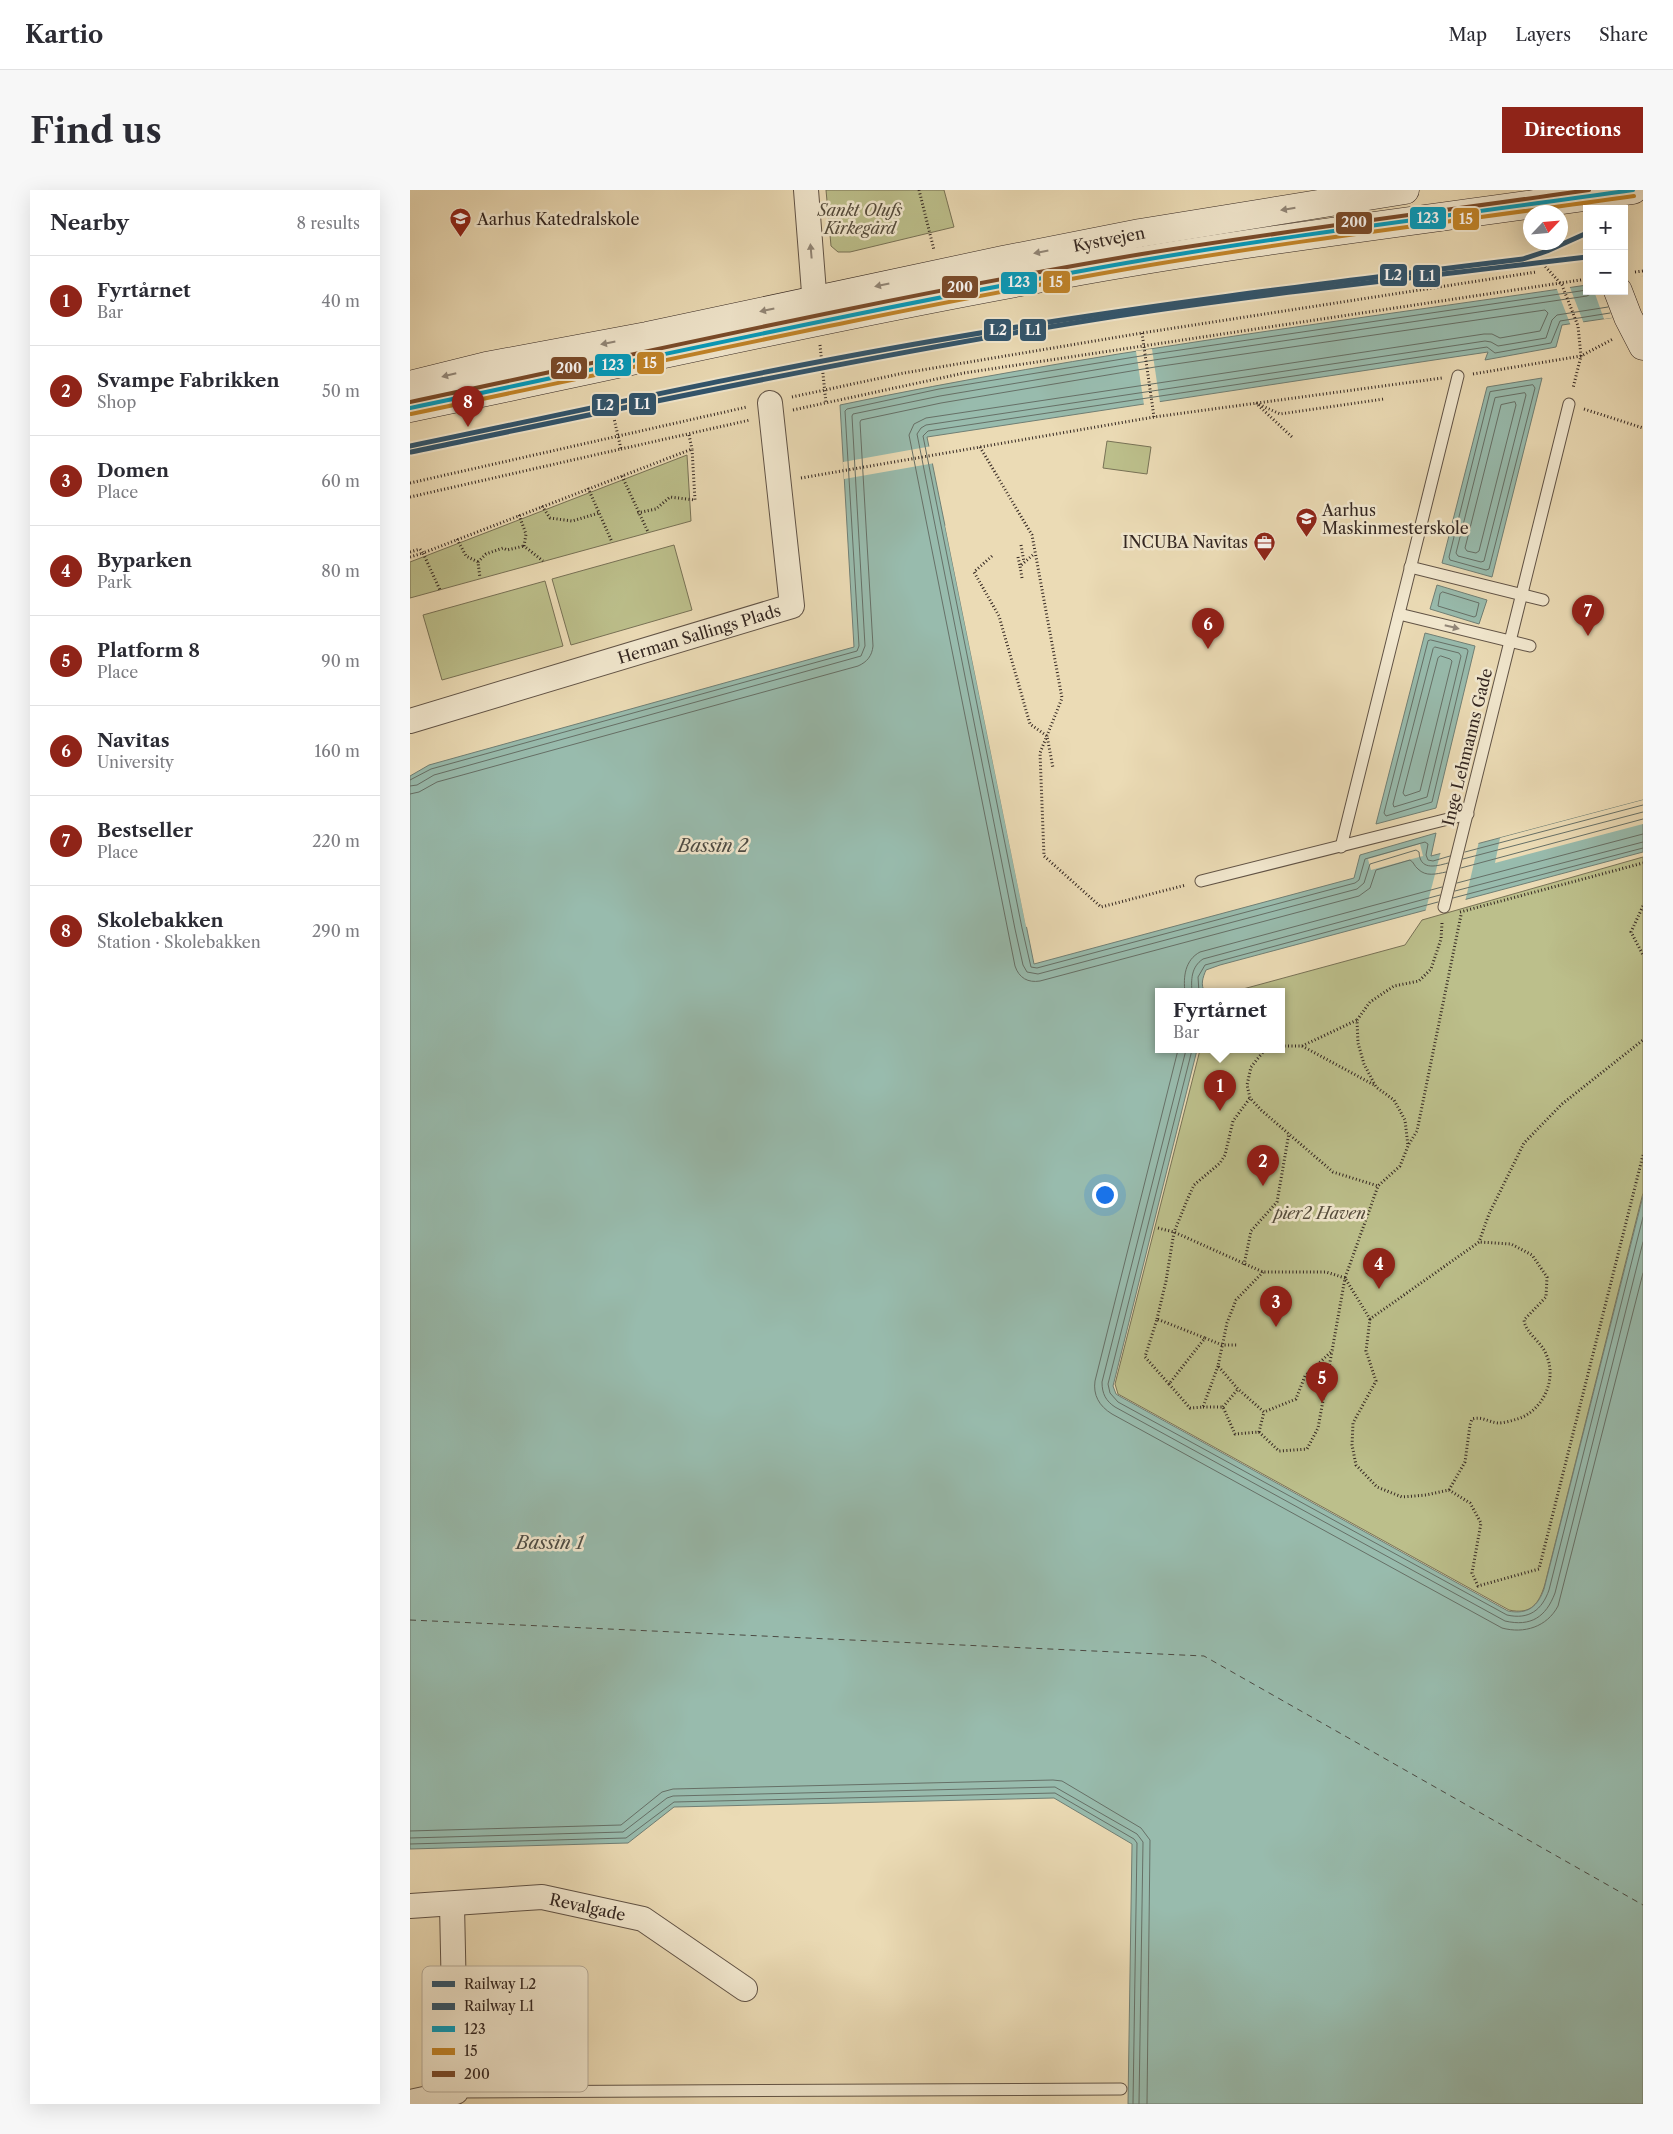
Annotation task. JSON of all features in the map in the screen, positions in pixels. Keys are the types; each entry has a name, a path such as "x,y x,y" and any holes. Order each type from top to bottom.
{"street":[{"path":"806,190 816,311"},
{"name":"Kystvejen","path":"816,311 1140,233 1405,190"},
{"name":"Kystvejen","path":"816,311 1250,244 1598,198 1633,190"},
{"path":"1620,295 1635,330"},
{"path":"410,385 486,366 647,336 816,311"},
{"path":"410,408 816,311"},
{"name":"Herman Sallings Plads","path":"410,721 792,606 771,409"},
{"name":"Revalgade","path":"410,1906 452,1905 542,1897 643,1919 744,1989"},
{"path":"452,1905 453,1966"},
{"path":"410,2102 456,2092"}],"lane":[{"path":"1341,847 1458,376"},
{"name":"Inge Lehmanns Gade","path":"1444,907 1570,404"},
{"path":"1410,567 1542,600"},
{"path":"1399,614 1530,646"},
{"path":"1201,882 1468,814"},
{"path":"588,2091 1121,2089"}],"path":[{"path":"919,190 929,234"},
{"path":"1542,264 1561,284 1578,326 1581,356 1570,404 1643,428"},
{"path":"410,497 689,435 825,390 904,373 1142,332 1536,272"},
{"path":"410,483 618,435 771,409 826,403 964,373 1144,348 1583,280"},
{"path":"816,311 826,403"},
{"path":"778,482 1154,417 1458,376 1581,356 1635,330"},
{"path":"1142,332 1154,417"},
{"path":"1256,403 1280,414 1384,399"},
{"path":"1256,403 1293,438"},
{"path":"606,415 612,414 622,449"},
{"path":"638,513 656,509 670,497 696,500 689,435"},
{"path":"980,447 1032,536 1062,698 1040,753 1044,856 1101,907 1201,882"},
{"path":"410,558 692,449"},
{"path":"622,476 648,532"},
{"path":"588,488 612,542"},
{"path":"542,506 550,518 572,521 599,513"},
{"path":"519,515 526,534 524,546"},
{"path":"457,539 466,556 478,562"},
{"path":"1021,545 1025,562"},
{"path":"524,546 543,561"},
{"path":"478,562 486,554 503,548 508,550 524,546"},
{"path":"410,552 420,549 440,590"},
{"path":"1020,566 1035,553"},
{"path":"992,556 974,572 999,616 1030,724 1047,736 1053,768"},
{"path":"1018,557 1022,578"},
{"path":"478,562 480,578"},
{"path":"1223,1407 1235,1434 1259,1432 1279,1451 1307,1449 1318,1428 1345,1278 1378,1186 1400,1166 1417,1130 1461,912 1643,863"},
{"path":"1643,906 1631,932 1643,955"},
{"path":"1285,1046 1302,1046 1357,1020 1370,1002 1394,986 1419,981 1430,969 1441,938 1444,907"},
{"path":"1357,1020 1358,1043 1364,1064 1376,1087"},
{"path":"1370,1319 1479,1242 1489,1214 1524,1143 1562,1104 1643,1040"},
{"path":"1302,1046 1376,1087 1394,1100 1406,1120 1408,1146"},
{"path":"1263,1053 1251,1067 1247,1085 1250,1098 1261,1110 1333,1172 1378,1186"},
{"path":"1223,1407 1190,1408 1145,1357 1166,1281 1174,1232 1194,1185 1220,1163 1225,1155 1233,1121 1250,1098"},
{"path":"1244,1265 1251,1231 1277,1202 1289,1133"},
{"path":"1158,1228 1174,1232 1263,1272 1326,1272 1345,1278 1370,1319 1366,1351 1376,1381 1353,1423 1352,1444 1356,1465 1377,1488 1402,1497 1426,1495 1449,1490 1470,1503 1481,1523 1472,1573 1478,1586 1539,1569 1643,1155"},
{"path":"1449,1490 1465,1462 1472,1419 1478,1417 1498,1423 1518,1419 1535,1411 1545,1394 1550,1376 1547,1356 1525,1327 1524,1320 1546,1297 1547,1277 1532,1255 1518,1247 1511,1244 1479,1242"},
{"path":"1203,1407 1218,1366 1227,1322 1236,1300 1263,1272"},
{"path":"1157,1319 1222,1345 1238,1346"},
{"path":"1169,1384 1205,1338"},
{"path":"1264,1412 1296,1399 1306,1376 1332,1351"},
{"path":"1218,1366 1238,1389 1264,1412"},
{"path":"1223,1407 1238,1389"},
{"path":"1259,1432 1264,1412"}],"green space":[{"name":"Sankt Olufs Kirkegård","path":"826,190 944,190 954,227 850,252 838,252 831,246"},
{"path":"1107,441 1151,447 1147,474 1103,468"},
{"path":"687,455 691,521 410,598 410,562"},
{"path":"674,545 692,610 571,645 552,579"},
{"path":"545,581 563,646 442,680 423,615"},
{"name":"pier2 Haven","path":"1643,857 1643,1193 1545,1584 1537,1602 1523,1611 1509,1610 1118,1394 1115,1384 1199,1053 1285,1053 1285,988 1247,988 1405,945 1422,920"}],"water":[{"path":"1643,276 1643,313 1562,325 1556,347 1485,360 1488,352 927,437 1034,964 1354,878 1360,855 1436,833 1431,856 1643,800 1643,852 1220,965 1206,970 1203,978 1203,988 1155,988 1155,1053 1196,1053 1113,1386 1116,1394 1121,1397 1508,1611 1521,1612 1527,1610 1539,1600 1544,1589 1643,1196 1643,2104 1128,2104 1132,1844 1054,1798 674,1807 628,1843 410,1849 410,776 429,765 854,647 840,405 933,386 1119,354 1583,286 1583,295 1628,295 1628,288"},
{"path":"1542,378 1492,577 1442,563 1487,387"},
{"path":"1437,585 1487,600 1479,624 1430,609"},
{"path":"1425,633 1475,646 1436,808 1376,824"}],"pier":[{"path":"1643,276 1643,313 1604,319 1595,295 1628,295 1628,278"},
{"path":"1569,285 1584,324 1571,326 1556,287"},
{"path":"1152,349 1160,403 1144,405 1136,351"},
{"path":"932,446 935,463 844,479 843,462"},
{"path":"945,525 949,529 1029,926 1026,927"},
{"path":"1643,800 1643,824 1495,863 1500,838"},
{"path":"1479,841 1465,902 1425,913 1441,851"},
{"path":"1420,844 1423,856 1371,870 1368,859"}],"ferry route":[{"path":"410,1620 1204,1656 1643,1905"}],"rail line":[{"name":"L2","path":"410,446 736,378 933,341 1154,306 1523,259 1547,251 1583,235"},
{"name":"L1","path":"411,452 763,380 1028,330 1234,299 1583,257"}],"transit line":[{"name":"200","path":"410,402 770,325 1040,272 1244,238 1589,190"},
{"name":"123","path":"410,408 857,314 1036,279 1316,233 1633,190"},
{"name":"15","path":"411,414 858,320 1037,285 1317,239 1634,196"}],"place":[{"name":"Aarhus Katedralskole","path":"461,238"},
{"name":"Skolebakken","path":"468,427"},
{"name":"Aarhus Maskinmesterskole","path":"1306,538"},
{"name":"INCUBA Navitas","path":"1264,561"},
{"name":"Bestseller","path":"1588,636"},
{"name":"Navitas","path":"1208,649"},
{"name":"Fyrtårnet","path":"1220,1111"},
{"name":"Svampe Fabrikken","path":"1263,1186"},
{"name":"Byparken","path":"1379,1289"},
{"name":"Domen","path":"1276,1327"},
{"name":"Platform 8","path":"1322,1403"}],"water label":[{"name":"Bassin 2","path":"713,846"},
{"name":"Bassin 1","path":"550,1543"}]}
